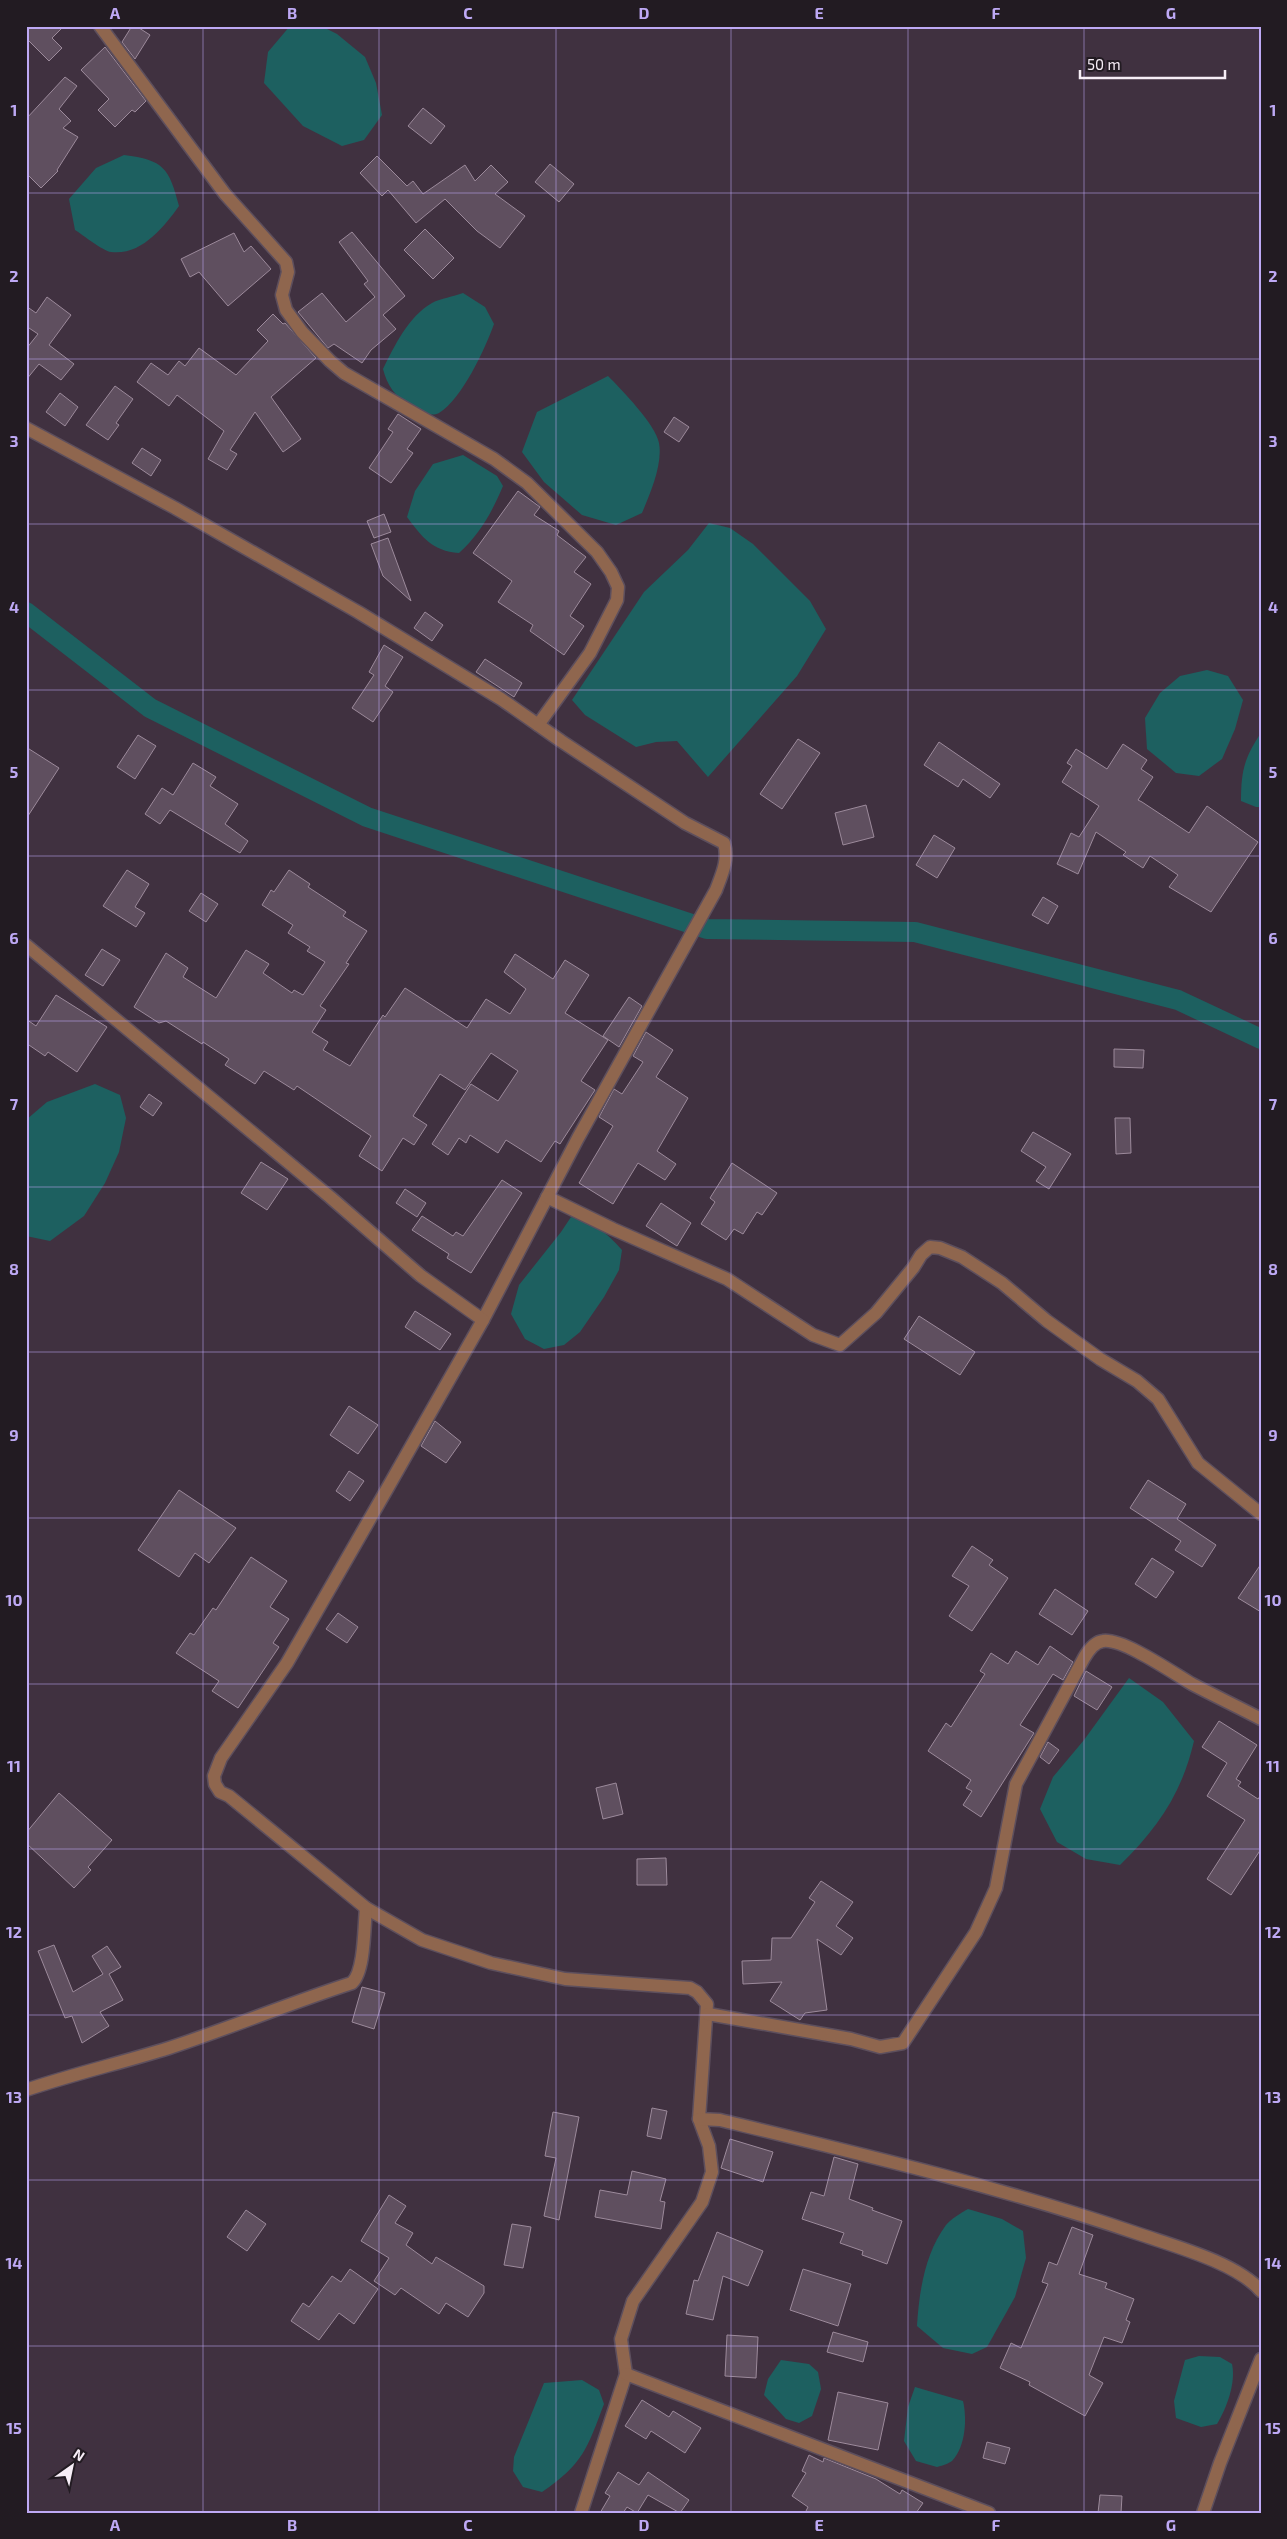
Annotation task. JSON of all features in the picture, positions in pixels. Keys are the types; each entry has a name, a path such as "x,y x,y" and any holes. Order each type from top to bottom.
{"street":[{"path":"100,26 225,194 286,262 288,272 282,295 286,310 302,332 344,373 494,459 527,483 598,552 611,572 618,587 617,600 590,652 538,726"},
{"path":"26,428 175,508 358,612 501,698 538,726 685,823 724,843 726,851 725,866 716,890 547,1197 483,1320 287,1663 221,1758 214,1776 215,1784 220,1792 229,1796 366,1908 422,1940 491,1964 565,1979 690,1988 697,1992 707,2004 708,2014 699,2119 709,2146 712,2172 702,2202 634,2301 621,2338 626,2374 581,2513"},
{"path":"26,945 330,1196 421,1276 483,1320"},
{"path":"547,1197 613,1229 727,1279 813,1334 840,1345 876,1313 913,1268 921,1255 930,1247 940,1248 962,1257 1002,1283 1047,1321 1100,1359 1137,1381 1158,1399 1198,1463 1261,1514"},
{"path":"708,2014 851,2039 880,2047 903,2043 976,1932 996,1888 1016,1784 1084,1658 1090,1648 1101,1641 1110,1641 1144,1655 1192,1684 1261,1719"},
{"path":"26,2090 73,2074 169,2048 352,1983 357,1978 360,1968 366,1908"},
{"path":"699,2119 720,2120 928,2171 1053,2205 1193,2252 1251,2279 1261,2291"},
{"path":"1203,2513 1220,2463 1261,2359"},
{"path":"626,2374 989,2513"}],"shaded area":[{"path":"290,26 321,26 337,34 365,57 376,83 382,115 364,140 342,146 303,126 264,83 268,52"},
{"path":"124,155 148,160 163,168 172,183 179,206 159,231 142,245 122,252 111,252 98,246 75,230 69,199 96,168"},
{"path":"463,293 485,307 494,324 472,373 456,397 439,413 431,415 405,402 396,394 389,385 383,369 403,332 423,309 436,301"},
{"path":"608,376 652,427 659,443 660,451 655,479 642,513 616,525 582,515 544,482 522,452 537,412"},
{"path":"463,455 497,476 503,486 485,522 459,553 450,552 428,542 407,517 415,491 433,464"},
{"path":"709,523 730,528 753,544 810,601 826,629 797,676 708,777 677,741 656,742 636,747 585,715 572,700 644,592 688,550"},
{"path":"1207,670 1228,676 1243,700 1235,729 1222,759 1199,776 1176,773 1147,749 1145,718 1160,693 1180,676"},
{"path":"1261,733 1261,807 1256,807 1241,801 1242,782 1247,758"},
{"path":"95,1084 120,1095 126,1118 119,1152 105,1183 84,1216 50,1241 26,1236 26,1120 47,1102"},
{"path":"571,1217 587,1222 599,1229 622,1250 619,1270 604,1297 580,1332 564,1345 544,1349 525,1339 511,1314 519,1285"},
{"path":"1129,1678 1163,1702 1194,1741 1183,1777 1167,1809 1146,1837 1120,1865 1086,1859 1057,1842 1040,1809 1053,1777 1084,1740"},
{"path":"968,2209 1002,2219 1023,2231 1026,2258 1015,2297 987,2347 972,2354 943,2348 917,2326 924,2273 933,2248 946,2225 953,2218"},
{"path":"1199,2356 1220,2357 1232,2364 1233,2371 1230,2395 1217,2424 1201,2427 1176,2418 1174,2401 1185,2360"},
{"path":"781,2360 809,2364 818,2372 821,2389 812,2416 799,2423 786,2419 764,2395 768,2379"},
{"path":"582,2380 599,2390 604,2404 588,2444 567,2473 542,2492 523,2487 513,2471 514,2457 544,2383"},
{"path":"915,2387 963,2401 965,2424 963,2440 957,2455 947,2464 937,2467 916,2461 904,2441 908,2407"}],"building":[{"path":"26,26 64,26 52,38 62,48 49,61 26,38"},
{"path":"132,26 136,26 150,35 135,59 122,42"},
{"path":"105,47 146,101 135,112 132,110 115,127 98,110 109,99 81,70"},
{"path":"65,77 77,86 59,109 71,121 63,128 78,137 58,171 41,188 26,173 26,119"},
{"path":"423,108 445,126 431,144 408,126"},
{"path":"377,156 407,186 413,181 423,194 465,165 475,181 491,165 508,182 495,194 525,216 500,248 477,231 445,199 416,223 388,190 382,196 360,173"},
{"path":"550,164 574,184 559,202 535,182"},
{"path":"425,229 454,258 433,279 404,250"},
{"path":"352,232 405,296 383,315 396,329 371,350 362,363 334,344 328,348 298,312 322,293 346,322 375,297 364,284 368,281 339,242"},
{"path":"234,233 244,252 251,246 271,269 228,306 199,272 190,277 181,259"},
{"path":"47,297 71,315 49,345 74,364 61,380 39,364 26,380 26,349 38,334 26,326 26,306 36,313"},
{"path":"273,314 283,324 285,323 316,358 271,397 301,439 283,452 255,412 230,450 237,454 227,470 208,459 224,431 177,395 169,406 137,382 151,363 168,375 179,361 185,366 199,348 236,375 268,341 257,330"},
{"path":"115,386 133,399 116,423 119,425 108,440 86,425"},
{"path":"60,393 78,407 65,426 46,412"},
{"path":"398,414 421,429 407,449 413,453 391,483 369,468 393,432 388,429"},
{"path":"674,417 689,427 679,442 664,432"},
{"path":"142,448 161,460 151,476 132,463"},
{"path":"518,491 540,507 534,515 559,531 557,535 586,557 574,572 591,584 570,616 584,626 564,655 530,631 533,625 498,602 512,581 473,553"},
{"path":"384,514 391,532 374,538 367,521"},
{"path":"388,538 411,601 383,576 371,544"},
{"path":"425,612 443,625 432,641 414,628"},
{"path":"384,645 403,657 385,686 393,692 373,722 352,708 374,675 369,672"},
{"path":"485,659 522,683 514,697 476,672"},
{"path":"138,735 156,746 135,779 117,767"},
{"path":"798,739 820,753 782,809 760,794"},
{"path":"939,742 1000,784 990,798 963,779 958,787 924,765"},
{"path":"1123,744 1147,760 1141,769 1153,777 1138,800 1189,833 1207,806 1258,842 1211,912 1169,887 1178,875 1150,856 1143,868 1123,855 1126,852 1096,832 1078,874 1057,864 1071,833 1079,837 1099,806 1062,782 1072,766 1067,763 1076,749 1107,769"},
{"path":"26,747 59,768 26,819"},
{"path":"193,763 216,777 210,786 238,804 225,824 248,841 240,853 170,810 160,824 145,814 162,788 173,795"},
{"path":"866,805 874,837 843,845 835,813"},
{"path":"934,835 955,848 937,878 916,865"},
{"path":"127,870 149,884 135,907 145,913 136,927 103,906"},
{"path":"289,870 310,884 308,887 346,912 343,916 367,931 346,963 349,964 320,1006 326,1010 312,1032 328,1042 323,1050 350,1066 383,1015 385,1017 405,988 467,1028 486,999 510,1014 526,989 504,972 515,954 553,979 565,960 589,975 565,1013 608,1040 581,1081 595,1090 560,1144 555,1141 541,1162 506,1140 498,1153 470,1135 466,1143 459,1138 448,1155 432,1144 471,1084 498,1101 518,1071 491,1053 465,1090 440,1074 413,1116 427,1125 414,1145 403,1138 382,1171 359,1156 371,1136 297,1086 294,1090 264,1071 255,1084 225,1065 229,1059 203,1042 202,1044 166,1021 159,1023 134,1007 166,953 188,968 183,977 216,998 246,950 269,964 263,973 292,993 294,990 303,995 325,962 307,951 310,947 288,933 293,925 262,905 271,890 274,892"},
{"path":"201,893 218,904 206,922 189,911"},
{"path":"1043,897 1058,906 1048,924 1032,915"},
{"path":"102,949 120,960 103,986 85,975"},
{"path":"56,995 107,1027 77,1072 48,1052 45,1056 26,1043 26,1019 36,1026"},
{"path":"629,997 642,1006 619,1047 603,1036"},
{"path":"646,1032 673,1050 656,1077 688,1098 657,1151 676,1164 665,1180 638,1163 613,1204 579,1183 613,1126 599,1117 614,1089 622,1094 643,1062 633,1056"},
{"path":"1114,1049 1144,1050 1143,1068 1114,1067"},
{"path":"149,1094 162,1103 153,1116 140,1107"},
{"path":"1115,1118 1130,1118 1131,1153 1116,1154"},
{"path":"1033,1132 1071,1154 1049,1189 1036,1181 1046,1167 1021,1151"},
{"path":"261,1162 288,1179 267,1210 241,1193"},
{"path":"732,1163 777,1193 762,1215 757,1212 743,1234 734,1229 726,1240 701,1224 715,1202 710,1198"},
{"path":"502,1180 522,1193 471,1273 447,1258 449,1254 412,1230 422,1216 453,1236 456,1232 463,1236"},
{"path":"405,1189 426,1203 417,1217 396,1203"},
{"path":"661,1203 691,1223 677,1246 646,1226"},
{"path":"415,1311 451,1334 440,1350 405,1327"},
{"path":"919,1316 975,1352 960,1375 904,1339"},
{"path":"349,1406 378,1425 358,1454 330,1435"},
{"path":"435,1421 461,1442 446,1463 421,1446"},
{"path":"349,1471 364,1481 350,1501 336,1491"},
{"path":"1148,1480 1186,1504 1177,1519 1216,1545 1202,1567 1175,1550 1181,1541 1130,1508"},
{"path":"179,1490 236,1528 209,1563 195,1553 179,1577 138,1550"},
{"path":"972,1546 993,1560 989,1565 1008,1578 972,1631 949,1616 969,1586 952,1576"},
{"path":"251,1557 287,1581 270,1607 289,1619 273,1643 279,1647 238,1708 212,1691 219,1681 176,1653 190,1633 194,1635 213,1608 216,1610"},
{"path":"1152,1558 1174,1572 1156,1598 1135,1584"},
{"path":"1261,1564 1261,1612 1238,1598"},
{"path":"1055,1589 1088,1611 1072,1635 1039,1614"},
{"path":"338,1613 358,1627 347,1643 326,1629"},
{"path":"1050,1646 1073,1662 1063,1680 1053,1674 1020,1725 1034,1733 981,1817 963,1805 972,1791 966,1788 971,1780 928,1751 946,1723 951,1727 985,1674 980,1671 991,1653 1008,1664 1016,1651 1038,1665"},
{"path":"1086,1671 1112,1687 1097,1710 1074,1696"},
{"path":"1219,1721 1257,1745 1236,1779 1241,1782 1238,1786 1258,1799 1261,1795 1261,1849 1231,1895 1207,1879 1245,1820 1207,1796 1227,1763 1202,1747"},
{"path":"1048,1742 1059,1750 1049,1764 1040,1757"},
{"path":"616,1783 623,1814 603,1819 596,1788"},
{"path":"59,1793 112,1840 88,1867 91,1870 74,1888 26,1843 26,1833"},
{"path":"666,1858 667,1885 637,1885 637,1859"},
{"path":"821,1881 853,1902 836,1926 853,1938 841,1955 817,1939 827,2010 805,2013 800,2020 770,2001 782,1982 743,1984 742,1961 771,1960 772,1938 791,1938 815,1902 809,1898"},
{"path":"54,1945 73,1992 103,1974 92,1956 107,1946 121,1967 109,1974 123,2000 100,2012 109,2026 82,2043 72,2016 65,2018 38,1951"},
{"path":"362,1987 385,1993 374,2029 352,2022"},
{"path":"652,2108 667,2111 661,2139 647,2136"},
{"path":"553,2112 579,2117 559,2220 544,2216 556,2158 545,2156"},
{"path":"730,2139 773,2152 763,2182 721,2168"},
{"path":"834,2157 858,2164 849,2199 902,2221 887,2264 862,2255 863,2251 840,2243 844,2233 802,2219 811,2192 824,2196"},
{"path":"632,2171 666,2179 660,2201 665,2202 661,2229 595,2217 600,2190 627,2195"},
{"path":"389,2195 406,2206 395,2223 413,2233 406,2245 432,2264 436,2257 484,2286 484,2293 468,2317 446,2303 439,2314 401,2288 395,2295 374,2281 389,2258 361,2241"},
{"path":"246,2210 266,2224 247,2251 227,2237"},
{"path":"512,2224 531,2227 523,2268 504,2265"},
{"path":"1072,2227 1093,2235 1079,2274 1107,2283 1105,2288 1134,2299 1126,2320 1130,2322 1122,2343 1104,2337 1089,2375 1103,2383 1085,2416 1029,2385 1030,2382 1000,2368 1011,2343 1021,2348 1048,2284 1042,2282 1049,2262 1057,2265"},
{"path":"717,2232 763,2251 748,2286 723,2276 713,2320 686,2314 694,2280 698,2281"},
{"path":"350,2269 378,2289 354,2324 339,2313 319,2340 291,2321 303,2303 309,2307 332,2276 341,2282"},
{"path":"803,2269 851,2284 838,2326 790,2310"},
{"path":"833,2332 868,2342 863,2362 827,2352"},
{"path":"727,2335 758,2337 756,2378 725,2376"},
{"path":"838,2392 888,2403 878,2450 828,2440"},
{"path":"642,2400 669,2417 673,2411 701,2428 685,2453 651,2431 646,2439 625,2426"},
{"path":"987,2442 1010,2448 1005,2464 983,2458"},
{"path":"809,2455 823,2462 824,2458 876,2479 900,2494 902,2490 923,2503 916,2513 805,2513 808,2507 792,2496 806,2473 802,2471"},
{"path":"618,2472 639,2485 648,2472 689,2500 680,2513 648,2495 637,2513 627,2507 623,2513 600,2513 610,2496 605,2493"},
{"path":"1100,2495 1122,2496 1121,2513 1098,2513"}],"waterway":[{"path":"26,612 150,708 367,817 707,929 915,932 1178,1000 1261,1039"}]}
